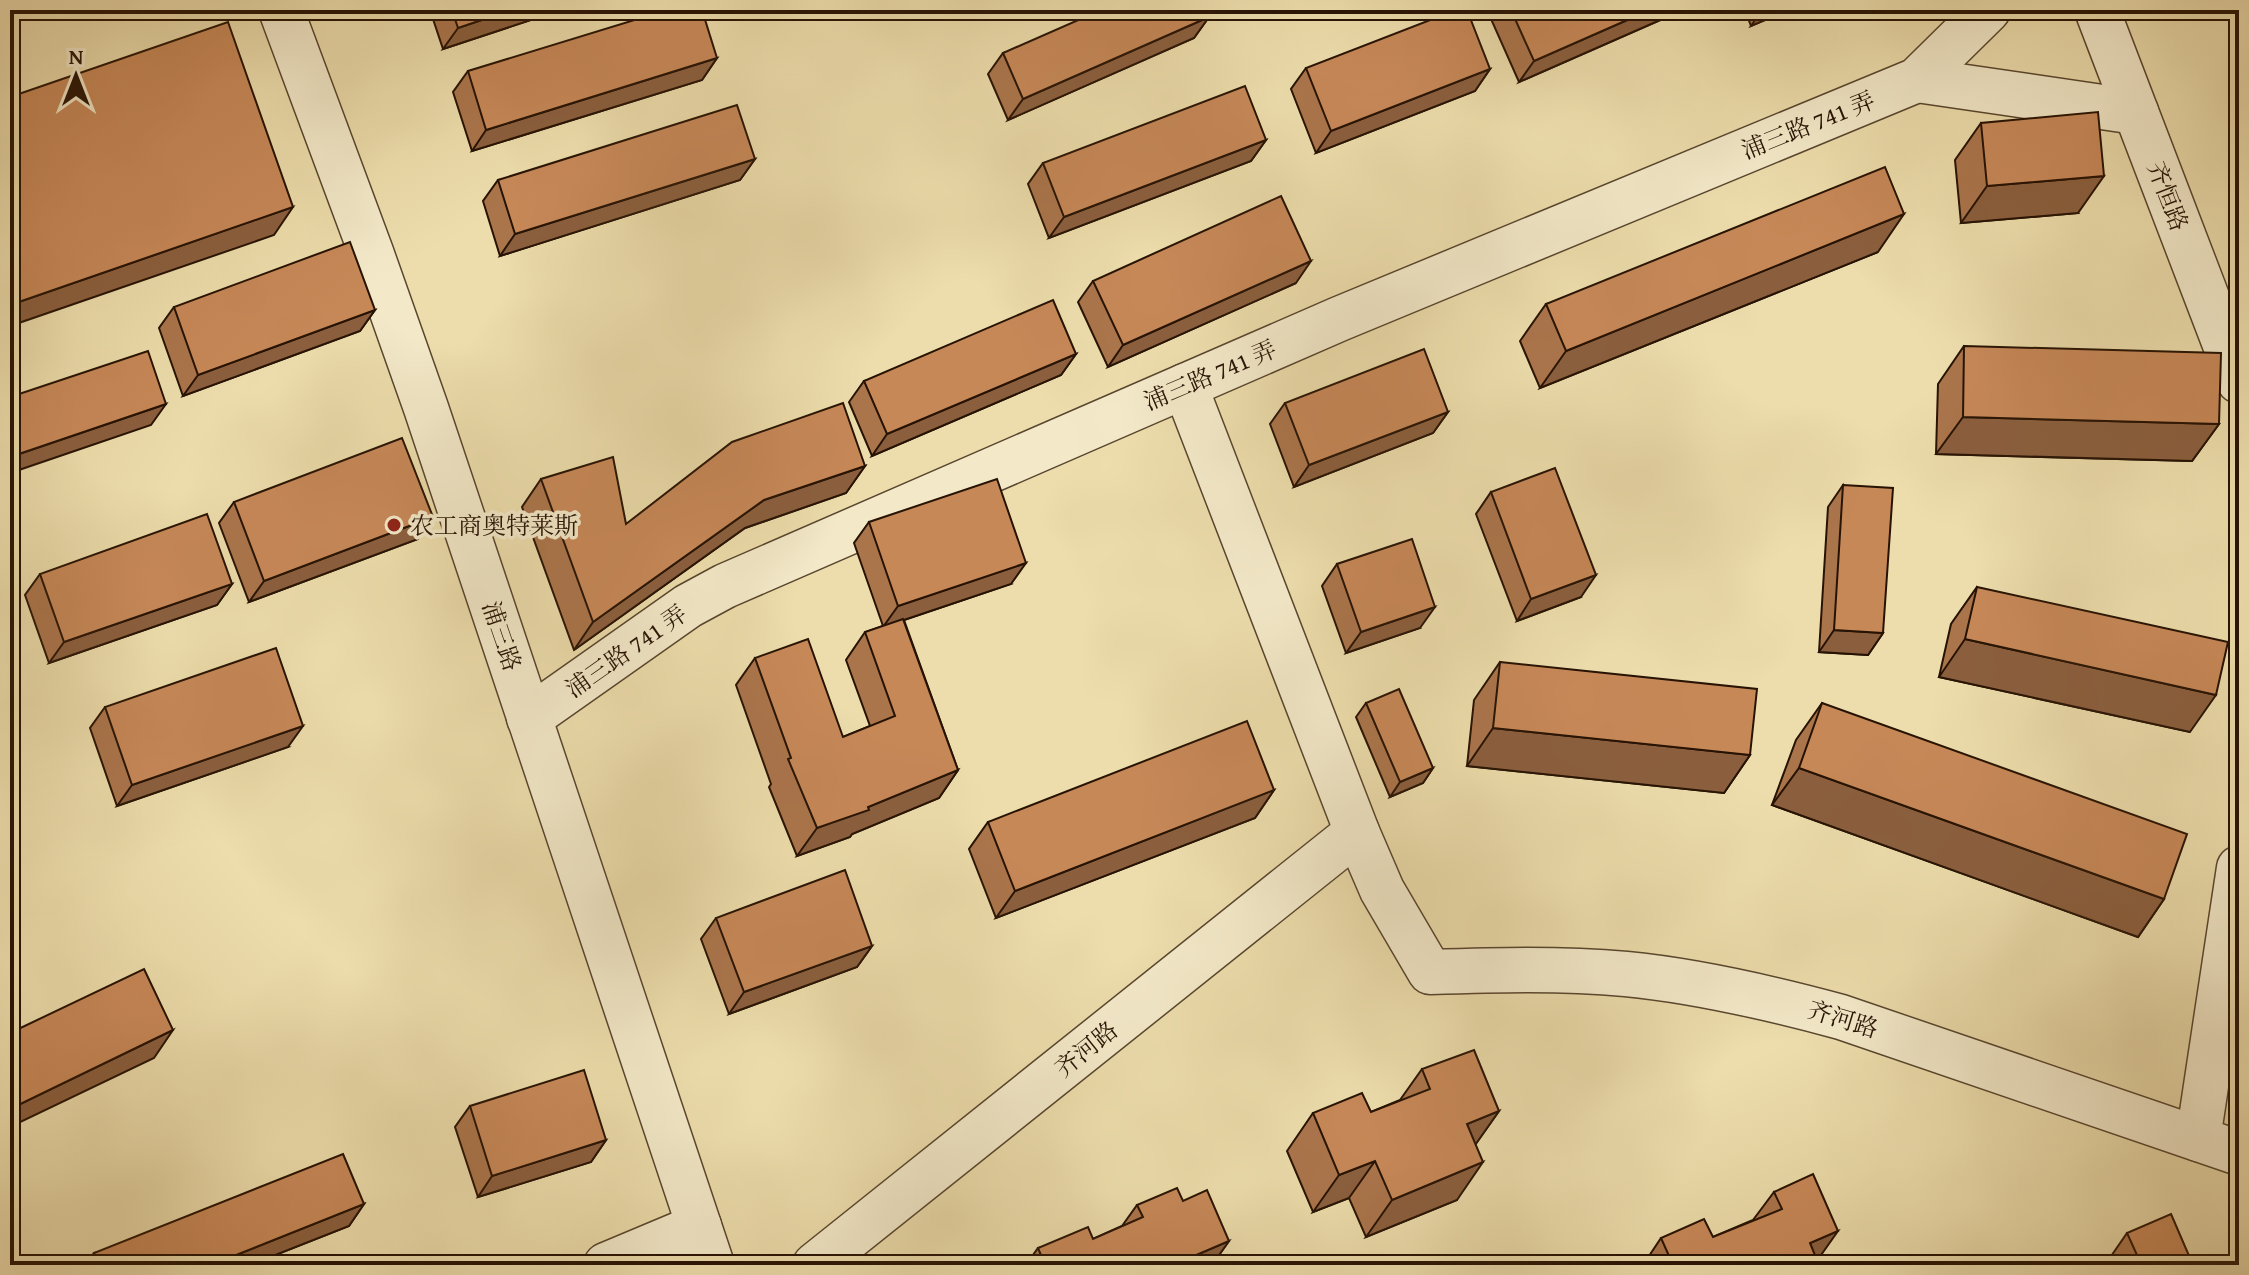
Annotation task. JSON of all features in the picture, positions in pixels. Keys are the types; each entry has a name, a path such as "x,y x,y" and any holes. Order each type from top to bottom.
{"street":[{"name":"浦三路","path":"281,10 372,255 705,1245"},
{"path":"1917,80 1988,10"},
{"name":"齐恒路","path":"2097,10 2239,381"},
{"name":"浦三路 741 弄","path":"529,718 705,596 1339,319 1917,80"},
{"path":"1917,80 2136,112"},
{"path":"1185,386 1357,832"},
{"name":"齐河路","path":"815,1265 1357,832 1382,890 1430,972 1534,969 1627,974 1711,986 1777,1000 1841,1017 2239,1153"},
{"path":"2198,1139 2239,868"},
{"path":"606,1265 705,1245"}],"building":[{"path":"452,10 511,10 458,28"},
{"path":"667,10 702,10 717,58 486,130 468,71"},
{"path":"1101,10 1206,10 1209,17 1023,99 1003,53"},
{"path":"1456,10 1467,10 1490,69 1331,131 1306,68"},
{"path":"1511,10 1650,10 1534,61"},
{"path":"228,22 293,207 10,305 10,97"},
{"path":"1245,86 1266,140 1064,217 1043,163"},
{"path":"737,105 755,159 515,234 498,180"},
{"path":"2098,112 2104,176 1987,186 1981,123"},
{"path":"1885,167 1904,214 1566,351 1546,304"},
{"path":"1281,196 1311,261 1123,345 1093,281"},
{"path":"350,242 375,310 198,375 174,307"},
{"path":"1053,300 1076,354 887,434 864,381"},
{"path":"1964,346 2221,353 2219,424 1963,417"},
{"path":"1424,349 1448,412 1309,465 1285,403"},
{"path":"148,351 166,404 10,457 10,397"},
{"path":"843,403 865,466 764,500 593,622 541,479 613,457 626,524 732,442"},
{"path":"402,438 433,517 264,581 234,502"},
{"path":"1555,468 1596,575 1531,599 1491,492"},
{"path":"997,479 1026,563 898,606 869,522"},
{"path":"1843,485 1893,488 1883,633 1834,630"},
{"path":"207,514 232,584 64,642 40,574"},
{"path":"1412,539 1435,607 1361,632 1337,564"},
{"path":"1977,587 2228,642 2216,695 1965,639"},
{"path":"903,619 958,770 868,807 869,810 817,828 788,759 791,758 755,658 808,639 843,737 895,716 865,632"},
{"path":"276,648 303,726 132,785 105,707"},
{"path":"1500,662 1757,689 1750,755 1493,728"},
{"path":"1399,689 1433,768 1400,782 1366,703"},
{"path":"1822,703 2187,834 2164,899 1799,768"},
{"path":"1247,721 1274,790 1015,891 988,822"},
{"path":"845,870 872,946 744,992 716,918"},
{"path":"144,969 173,1030 10,1109 10,1033"},
{"path":"1474,1050 1499,1111 1467,1124 1483,1162 1392,1200 1375,1161 1339,1175 1313,1113 1362,1093 1371,1112 1430,1089 1422,1069"},
{"path":"584,1070 606,1140 492,1176 470,1106"},
{"path":"343,1154 364,1204 211,1265 99,1265 94,1253"},
{"path":"1813,1174 1838,1231 1810,1243 1819,1265 1673,1265 1661,1238 1704,1219 1713,1237 1782,1209 1774,1192"},
{"path":"1177,1188 1183,1201 1207,1190 1229,1241 1173,1265 1030,1265 1043,1260 1038,1248 1088,1227 1093,1239 1143,1217 1137,1205"},
{"path":"2171,1214 2193,1265 2113,1265 2137,1255 2127,1233"}],"place":[{"name":"农工商奥特莱斯","path":"394,525"}]}
